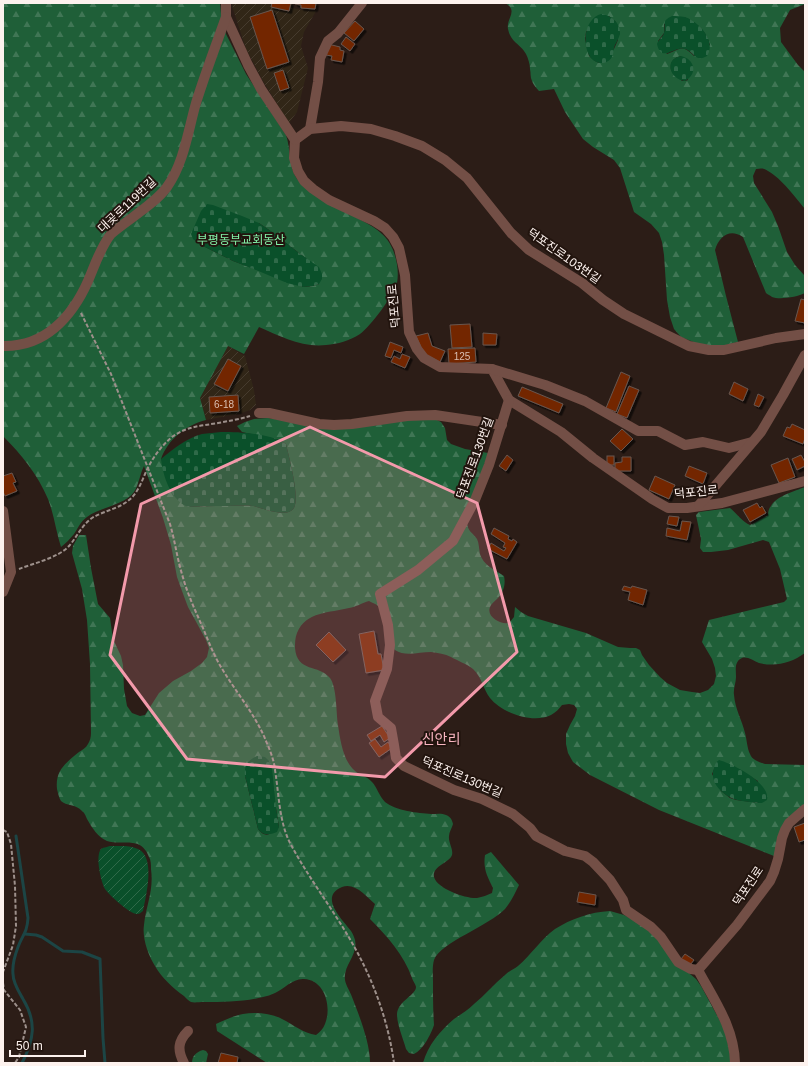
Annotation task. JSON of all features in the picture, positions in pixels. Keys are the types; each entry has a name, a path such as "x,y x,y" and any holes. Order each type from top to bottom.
{"street":[{"path":"226,3 226,16 248,65 295,140 310,129 318,82 320,58 328,41 338,33 362,3"},
{"name":"대곶로119번길","path":"3,346 22,344 35,340 45,335 61,321 76,302 106,241 111,234 160,195 167,186 183,151 196,102 226,16"},
{"name":"덕포진로103번길","path":"310,129 341,126 371,129 422,146 445,160 466,178 511,233 529,250 582,283 603,300 624,314 689,346 709,350 724,350 776,338 805,334"},
{"name":"덕포진로","path":"295,140 294,158 298,171 313,189 329,200 386,228 393,237 399,248 405,275 409,332 417,349 424,358 440,367 492,368 545,385 585,401 638,431 658,431 685,445 703,442 728,448 752,442"},
{"path":"699,505 761,432 784,395 805,355"},
{"path":"492,368 509,400"},
{"name":"덕포진로","path":"509,400 561,432 593,458 652,499 668,508 687,508 699,505 722,503 805,481"},
{"name":"덕포진로130번길","path":"509,400 502,426 475,500 453,540 418,570 380,594 388,626 390,645 387,669 375,701 378,717 391,728 396,758 404,766 454,790 482,799 513,814 530,828 536,836 565,851 585,856 593,862 610,880 623,900 626,910 651,927 661,937 678,962 691,969 698,970"},
{"path":"259,413 319,424 334,425 435,415 502,426"},
{"path":"3,511 11,572 3,592"},
{"name":"덕포진로","path":"698,970 737,924 770,881 778,859 785,830 790,823 805,809"},
{"path":"698,970 732,1036 735,1063"},
{"path":"184,1063 179,1050 183,1036 188,1031"}],"path":[{"path":"76,302 111,374 170,524 175,540 182,575 195,611 216,657 265,738 273,759 281,817 286,834 320,893 352,942 375,989 384,1013 394,1063"},
{"path":"11,572 59,553 68,547 87,522 94,517 130,500 137,491 158,451 172,437 201,425 218,423 259,413"},
{"path":"3,830 8,832 11,844 15,886 16,926 13,945 3,972"},
{"path":"3,983 4,990 20,1010 26,1027 19,1057 14,1063"}],"highlighted area":[{"path":"310,427 477,503 517,652 385,777 187,759 110,655 141,504"}],"shaded area":[{"path":"232,3 292,3 292,8 316,11 304,32 301,46 308,68 297,112 289,123 263,81 246,49"},
{"path":"228,346 245,356 254,390 256,405 250,410 242,413 206,420 200,398"}],"green space":[{"path":"3,3 220,3 226,34 246,74 286,135 292,169 297,179 336,206 380,232 390,243 393,250 396,258 398,279 387,303 375,318 360,334 348,340 330,345 309,345 291,340 259,327 244,354 228,346 200,398 206,420 185,429 173,439 168,445 161,459 188,507 253,506 281,513 286,513 294,508 296,503 295,486 286,444 280,440 242,432 237,426 245,422 254,419 268,418 294,422 435,419 441,422 445,428 447,440 451,444 465,449 488,453 467,525 469,530 477,539 480,554 484,561 504,576 505,583 502,591 490,607 489,611 492,617 502,623 509,623 514,617 515,607 528,616 586,633 618,647 636,648 640,650 649,665 667,683 680,690 700,693 708,690 714,684 716,676 712,659 702,642 709,620 784,602 787,599 780,569 769,542 763,540 728,550 703,552 700,548 701,539 696,515 699,512 730,508 742,520 750,525 768,515 768,511 773,502 777,499 805,487 805,653 789,662 771,665 759,663 748,658 739,659 736,669 734,693 736,705 746,736 748,749 752,758 765,764 805,765 805,816 796,820 774,856 659,810 590,775 573,762 568,753 566,734 577,709 574,705 562,705 551,715 536,718 518,716 502,708 490,698 476,672 465,664 439,653 431,652 408,654 395,650 389,641 381,610 377,605 369,601 312,617 301,626 297,633 295,648 297,656 304,665 325,674 332,682 335,694 341,743 350,766 356,772 370,780 383,800 395,808 414,812 444,814 452,820 453,824 449,833 449,839 452,855 435,870 434,877 436,881 446,889 466,897 477,898 492,893 493,888 485,868 485,855 491,852 519,885 505,909 498,915 446,947 434,960 434,1025 429,1037 414,1054 409,1053 406,1049 397,1018 400,1005 413,993 416,987 409,970 394,946 370,919 375,904 356,888 347,886 335,891 332,897 334,909 351,931 355,940 353,956 346,970 345,980 364,1029 370,1054 370,1062 267,1063 217,1031 216,1024 243,1014 253,1013 273,1015 303,1031 316,1035 325,1024 328,1010 322,989 311,981 300,979 292,982 274,994 256,999 226,1002 189,1001 161,975 152,962 146,946 144,925 151,891 152,877 151,861 146,850 136,844 107,841 98,835 85,814 80,809 61,801 57,789 58,777 62,768 86,747 91,734 90,664 87,620 82,589 72,553 73,546 79,535 86,535 98,604 110,618 113,639 121,656 123,665 124,689 127,706 132,713 140,716 145,715 159,693 173,681 202,663 207,657 209,648 188,607 177,577 171,545 163,518 144,466 136,489 130,496 119,503 87,517 71,538 61,547 50,505 44,490 28,465 3,436","holes":["259,223 307,259 319,284 303,287 233,261 199,244","717,762 733,766 758,781 759,803 730,798 721,791 712,774","245,776 276,808 279,827 274,832 266,835 258,829"]},
{"path":"505,3 805,3 790,10 780,28 781,42 805,72 805,209 783,183 767,170 762,168 756,169 753,176 754,183 772,212 787,252 795,265 804,275 805,293 793,297 779,298 772,297 766,293 743,237 738,234 729,233 722,237 715,250 738,342 722,346 710,346 696,343 681,337 674,329 670,317 667,300 664,255 659,233 651,224 634,212 620,168 614,160 583,139 565,112 554,89 539,91 534,85 526,54 509,34 508,25 512,12 509,6","holes":["609,16 616,22 618,40 614,49 599,63 589,56 585,39 586,32 591,22","684,17 701,28 709,40 710,45 694,56 684,49 679,49 667,54 658,41 664,33 664,24","681,56 688,80 682,81 671,70 671,65 674,59"]},
{"path":"601,14 615,20 619,26 620,35 614,46 612,57 606,62 599,63 593,60 588,53 586,48 586,36 592,20"},
{"path":"672,16 680,16 690,19 701,28 710,44 710,50 707,56 697,58 688,50 681,48 665,53 662,53 659,50 657,44 663,36 665,21"},
{"path":"681,56 689,60 693,67 692,75 685,81 680,80 672,73 670,65 675,58"},
{"name":"부평동부교회동산","path":"207,204 259,223 272,232 319,267 322,274 322,279 319,284 303,287 287,283 233,261 199,244 193,239 191,234 201,211"},
{"path":"221,432 263,435 286,444 296,495 296,503 291,511 281,513 253,506 188,507 177,499 166,480 161,459 191,438 202,434"},
{"path":"257,756 265,757 269,761 272,768 279,827 277,832 269,834 264,834 258,829 245,776 247,764"},
{"path":"719,760 750,775 763,787 767,794 767,800 762,803 734,799 721,791 717,787 713,778 715,764"},
{"path":"110,846 125,846 138,849 144,853 147,860 147,887 143,911 139,914 130,911 120,904 107,892 103,886 99,869 99,852 101,849"},
{"path":"610,911 624,915 648,928 696,979 725,1030 732,1063 423,1063 431,1044 444,1028 518,966 550,933 561,925 574,919 595,913"},
{"path":"203,1050 208,1054 206,1063 192,1063 195,1055"}],"building":[{"path":"272,3 291,3 289,11 271,7"},
{"path":"295,3 316,3 315,9 301,8 301,5"},
{"path":"272,10 289,62 267,69 250,17"},
{"path":"355,21 364,29 354,41 344,33"},
{"path":"346,37 355,44 350,51 341,44"},
{"path":"328,44 340,47 340,50 344,51 342,62 331,60 332,56 326,55"},
{"path":"283,70 289,88 280,91 274,73"},
{"path":"801,299 805,300 805,323 795,321"},
{"path":"470,324 472,347 452,348 450,325"},
{"path":"428,333 432,346 445,351 440,362 424,354 416,336"},
{"path":"483,333 497,334 496,345 483,345"},
{"path":"390,342 403,347 401,353 394,350 391,358 385,356"},
{"path":"475,348 476,362 449,364 448,349"},
{"path":"402,354 410,357 405,368 391,362 394,356 400,359"},
{"path":"228,359 241,366 228,391 214,384"},
{"path":"621,372 630,376 616,412 606,408"},
{"path":"734,382 748,389 743,401 729,394"},
{"path":"629,386 639,390 627,418 617,414"},
{"path":"522,387 563,404 559,413 518,396"},
{"path":"758,394 764,397 759,407 754,405"},
{"path":"238,395 239,411 210,413 209,397"},
{"path":"792,424 805,430 803,444 783,436 787,427 790,428"},
{"path":"622,429 633,439 621,451 610,441"},
{"path":"507,455 513,460 506,471 499,466"},
{"path":"801,455 805,462 805,466 797,470 792,459"},
{"path":"607,456 614,456 614,465 607,465"},
{"path":"622,457 631,457 631,471 615,471 615,463 622,462"},
{"path":"788,458 795,477 779,483 771,465"},
{"path":"689,466 707,473 703,484 685,476"},
{"path":"12,473 16,482 13,483 17,491 5,496 3,492 3,476"},
{"path":"655,476 675,485 669,499 649,490"},
{"path":"757,503 760,508 762,506 766,513 750,522 743,510"},
{"path":"669,516 679,517 677,526 667,524"},
{"path":"682,521 691,522 687,540 666,536 667,528 680,531"},
{"path":"494,528 509,536 508,539 512,541 513,539 517,542 507,559 488,549 491,543 504,551 506,548 503,547 505,543 491,534"},
{"path":"624,586 631,588 632,586 647,590 643,605 628,600 630,592 622,590"},
{"path":"374,631 378,654 381,654 384,670 366,673 359,634"},
{"path":"329,632 346,650 333,662 316,645"},
{"path":"382,726 390,738 384,742 380,735 371,741 367,735"},
{"path":"375,739 381,747 388,742 392,748 379,757 369,743"},
{"path":"805,823 805,840 799,842 794,827"},
{"path":"579,892 596,895 595,905 577,902"},
{"path":"685,954 694,960 690,965 681,959"},
{"path":"221,1053 238,1057 237,1063 218,1063"}],"waterway":[{"path":"16,836 28,918 26,930 15,957 13,977 16,987 27,1007 32,1023 31,1039 22,1063"},
{"path":"25,934 42,937 63,951 82,952 100,959 105,1063"}],"district":[{"name":"신안리","path":"441,739"}]}
